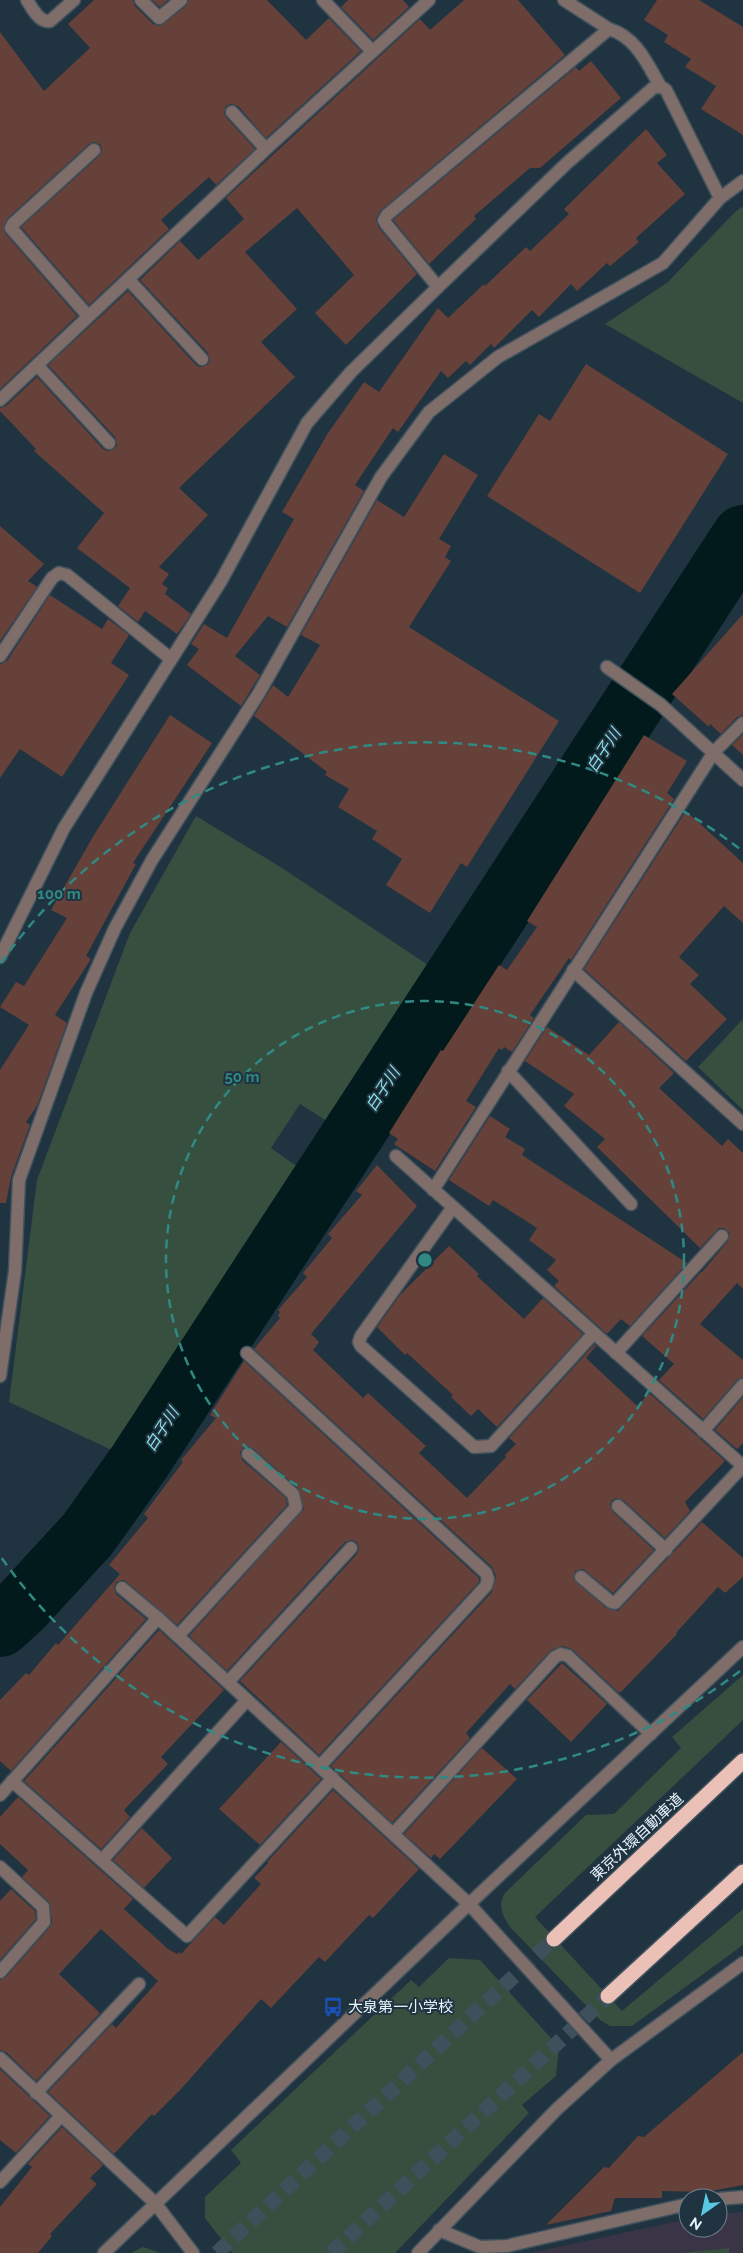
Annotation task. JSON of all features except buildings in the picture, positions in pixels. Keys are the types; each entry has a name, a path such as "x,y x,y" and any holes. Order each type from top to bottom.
{"highway":[{"name":"東京外環自動車道","path":"554,1939 743,1761"},
{"path":"608,1996 743,1872"}],"street":[{"path":"27,0 41,20 46,22 50,22 74,0"},
{"path":"140,0 159,18 180,0"},
{"path":"323,0 372,51"},
{"path":"0,400 266,149 429,0"},
{"path":"564,0 609,29 618,31 636,45 660,86 666,90 720,198"},
{"path":"438,287 386,224 384,220 387,215 609,29"},
{"path":"0,957 64,828 221,581 307,423 351,372 567,163 653,88 660,86"},
{"path":"232,112 266,149"},
{"path":"88,316 11,228 13,224 94,150"},
{"path":"0,1376 15,1271 19,1180 86,993 115,928 152,860 259,692 380,477 429,412 498,357 663,263 720,198 743,181"},
{"path":"128,279 202,360"},
{"path":"37,365 109,443"},
{"path":"0,656 52,578 59,573 67,575 170,659"},
{"path":"607,667 661,705 743,780"},
{"path":"433,1190 714,752 743,723"},
{"path":"573,970 743,1124"},
{"path":"508,1071 631,1204"},
{"path":"396,1156 743,1466 615,1603 611,1602 581,1577"},
{"path":"453,1207 361,1336 359,1342 361,1346 445,1422 474,1447 491,1446 594,1333"},
{"path":"616,1353 722,1236"},
{"path":"247,1353 486,1573 488,1579 486,1586 320,1766"},
{"path":"703,1431 743,1386"},
{"path":"178,1636 296,1507 293,1494 248,1454"},
{"path":"618,1506 666,1550"},
{"path":"228,1682 351,1548"},
{"path":"122,1588 178,1636 469,1904 611,2060"},
{"path":"0,1795 158,1618"},
{"path":"104,2253 469,1904 652,1734 743,1646"},
{"path":"393,1834 555,1657 561,1654 568,1656 652,1734"},
{"path":"102,1860 247,1700"},
{"path":"12,1781 187,1936 333,1778"},
{"path":"0,1867 43,1906 44,1922 0,1972"},
{"path":"418,2253 557,2110 611,2060 743,1963"},
{"path":"36,2093 139,1984"},
{"path":"1,2061 155,2203 192,2253"},
{"path":"0,2182 61,2116"},
{"path":"728,2198 743,2197"},
{"path":"439,2230 480,2247 507,2246 678,2206"}],"shaded area":[{"path":"743,2212 743,2253 530,2253 678,2221 678,2238 728,2238 728,2213"}],"green space":[{"path":"743,206 743,403 605,324 668,282"},
{"path":"196,816 279,866 431,967 330,1123 300,1104 271,1148 299,1168 257,1238 116,1452 9,1402 37,1180 130,933"},
{"path":"743,1019 743,1110 698,1067"},
{"path":"743,1675 743,1720 535,1917 622,2011 743,1909 743,1945 632,2026 610,2026 600,2020 511,1928 502,1911 501,1902 505,1893 586,1815 614,1814 681,1748 672,1737"},
{"path":"449,1958 480,1960 559,2047 556,2076 522,2105 529,2113 395,2253 232,2253 205,2218 205,2197 241,2163 231,2150 411,1980 419,1987"},
{"path":"143,2247 161,2253 131,2253"},
{"path":"729,2248 729,2253 682,2253"}],"waterway":[{"name":"白子川","path":"0,1626 21,1607 88,1534 140,1461 743,536"}],"tunnel":[{"path":"217,2253 554,1939"},
{"path":"331,2253 608,1996"}],"place":[{"name":"大泉第一小学校","path":"333,2007"}]}
